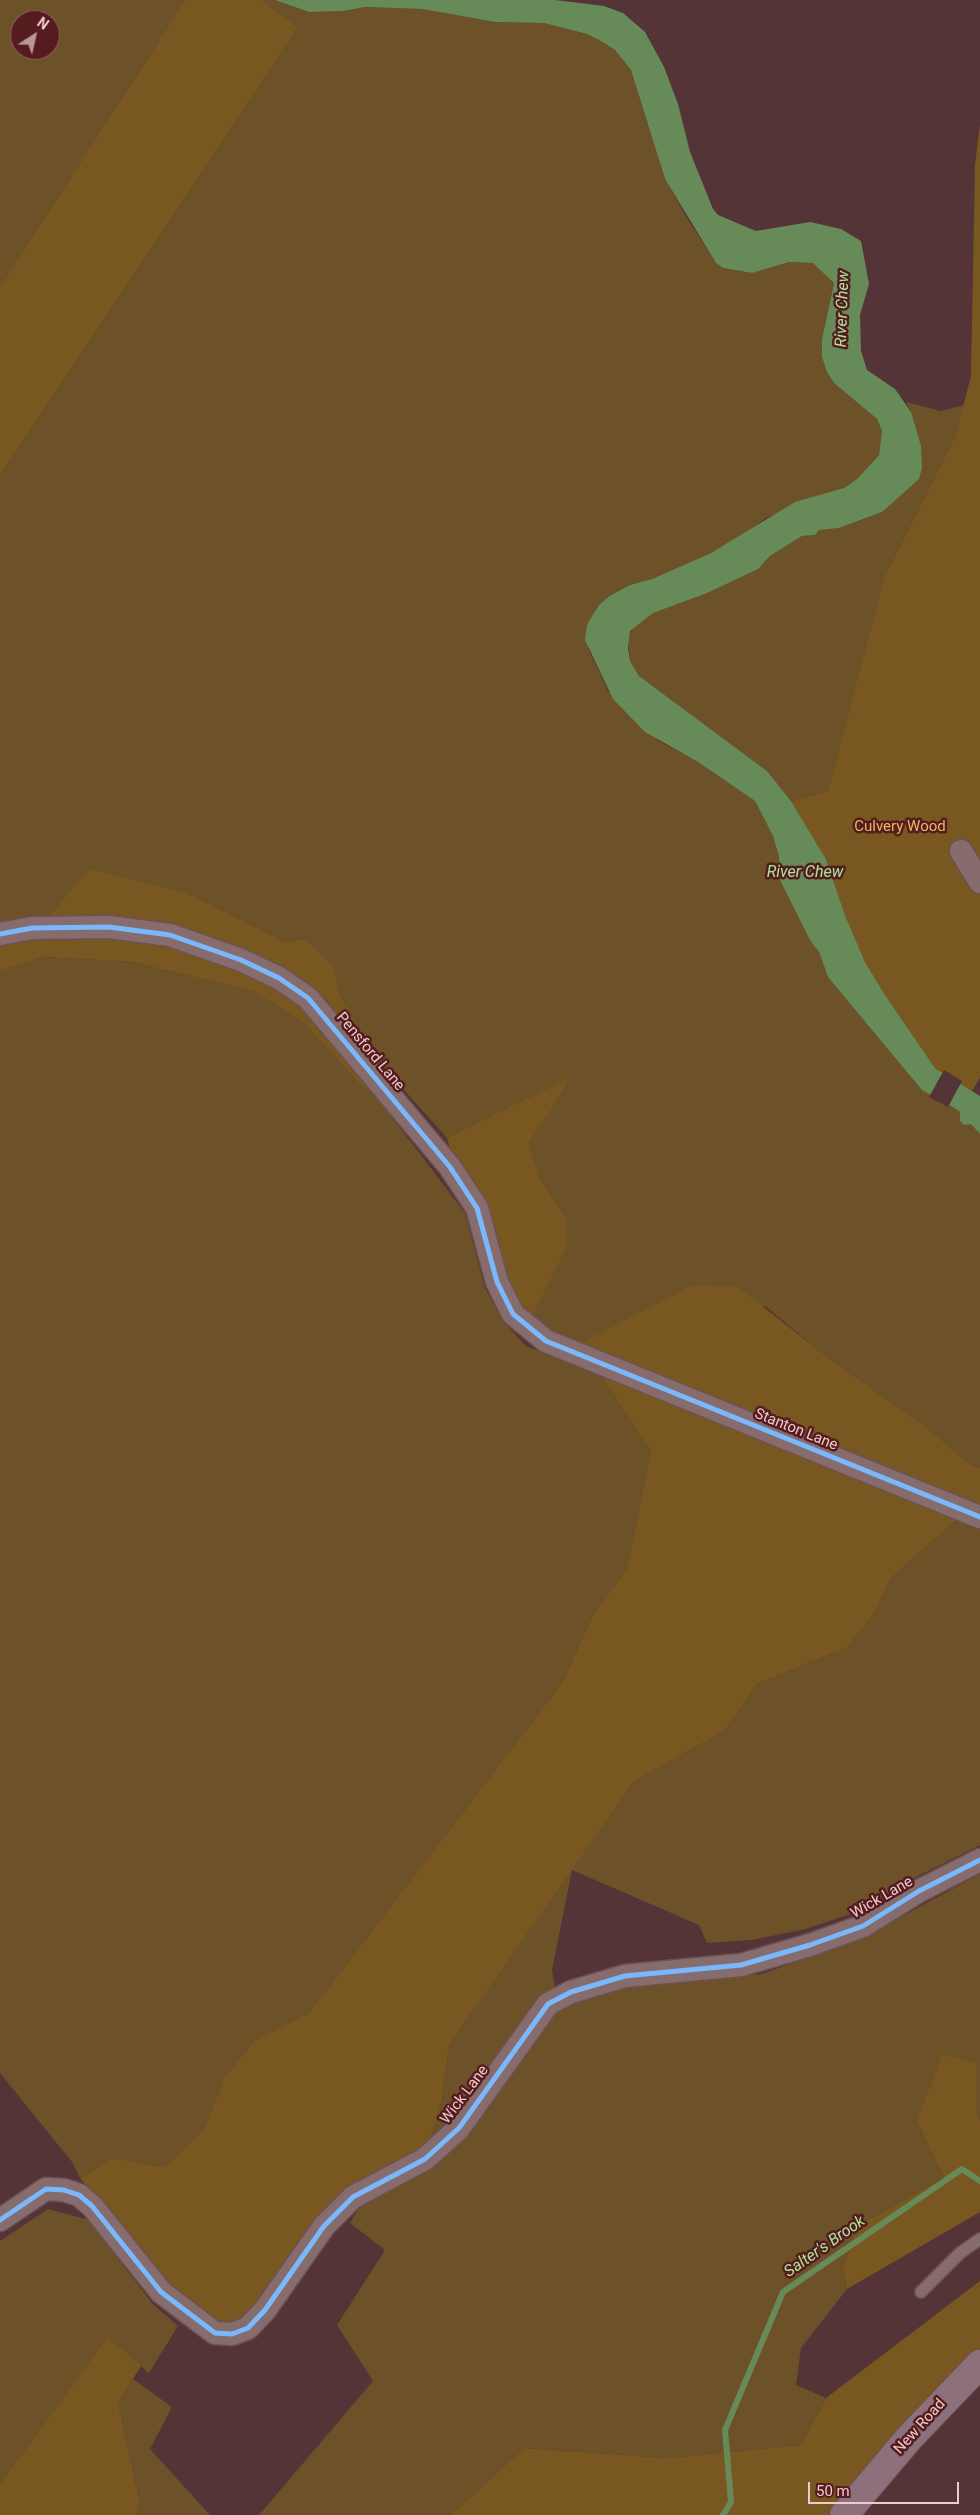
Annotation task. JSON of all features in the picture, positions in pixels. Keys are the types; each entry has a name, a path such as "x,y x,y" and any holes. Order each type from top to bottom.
{"highway":[{"name":"New Road","path":"844,2515 910,2438 980,2364"}],"street":[{"path":"961,852 980,882"},
{"name":"Pensford Lane","path":"0,934 32,928 109,926 170,935 241,960 279,978 308,998 450,1167 476,1208 497,1282 513,1314 546,1341 603,1365"},
{"name":"Stanton Lane","path":"603,1365 980,1517"},
{"name":"Wick Lane","path":"0,2220 46,2190 64,2190 79,2195 92,2206 161,2292 215,2333 232,2334 248,2328 265,2310 324,2226 353,2196 425,2159 459,2128 548,2004 570,1992 625,1976 741,1965 810,1945 863,1926 919,1891 980,1860"}],"lane":[{"path":"921,2292 960,2253 980,2239"}],"shaded area":[{"path":"0,0 185,0 0,287"},
{"path":"262,0 275,0 309,12 344,11 365,7 422,9 495,22 544,23 587,34 615,50 631,70 665,179 716,263 723,268 751,273 789,262 814,263 834,283 822,339 822,357 827,372 834,383 877,419 882,431 879,455 857,479 844,488 766,518 745,534 711,553 652,579 630,585 611,595 588,648 608,691 659,741 698,762 755,801 773,836 779,857 780,880 811,942 819,952 828,977 960,1112 960,1121 971,1123 980,1134 980,1468 968,1463 930,1430 822,1353 765,1306 614,1327 573,1347 529,1323 566,1217 540,1178 529,1143 556,1103 568,1079 447,1138 379,1062 340,995 335,967 306,939 285,942 189,894 64,899 49,916 0,922 0,476 298,27"},
{"path":"906,402 941,411 964,405 955,437 884,577 828,791 791,801 767,771 639,676 630,661 628,636 634,626 653,613 762,565 770,556 802,536 814,535 819,530 839,528 882,512 911,412"},
{"path":"44,957 133,962 254,992 304,1023 359,1084 376,1096 465,1213 485,1288 503,1321 526,1346 554,1357 597,1369 651,1451 627,1568 593,1615 562,1683 309,2013 254,2041 224,2078 204,2130 164,2167 113,2158 80,2178 72,2162 0,2073 0,971"},
{"path":"963,1514 980,1521 980,1845 900,1885 859,1911 806,1929 752,1940 707,1943 699,1925 572,1870 552,1970 555,1988 457,2119 429,2144 442,2100 449,2045 633,1782 724,1731 757,1684 846,1648 873,1615 891,1578"},
{"path":"980,1874 980,2120 976,2110 976,2063 917,2121 944,2178 858,2225 843,2268 847,2289 801,2348 796,2385 826,2398 801,2445 667,2458 524,2448 451,2515 259,2515 373,2381 337,2325 385,2250 350,2223 364,2199 428,2167 554,2012 582,1998 641,1984 762,1974 864,1937"},
{"path":"48,2209 89,2220 152,2303 178,2326 149,2373 108,2338 0,2484 0,2241"},
{"path":"133,2379 172,2407 150,2449 210,2515 136,2515 140,2501 118,2403"}],"green space":[{"path":"185,0 262,0 298,27 0,476 0,287"},
{"name":"Culvery Wood","path":"980,124 980,1078 972,1091 935,1068 885,995 865,962 845,915 826,859 791,801 828,791 884,577 955,437 971,376 975,165"},
{"path":"89,869 189,894 285,942 306,939 335,967 340,995 379,1062 376,1096 359,1084 304,1023 254,992 133,962 44,957 0,971 0,922 49,916"},
{"path":"569,1078 556,1103 529,1143 540,1178 566,1217 567,1247 529,1323 517,1312 454,1164 447,1138"},
{"path":"693,1285 738,1287 826,1356 930,1430 968,1463 980,1468 980,1515 573,1347"},
{"path":"597,1369 963,1514 891,1578 873,1615 846,1648 757,1684 724,1731 633,1782 449,2045 442,2100 429,2144 416,2153 351,2185 319,2215 259,2305 245,2321 217,2324 165,2284 80,2178 113,2158 164,2167 204,2130 224,2078 254,2041 309,2013 562,1683 593,1615 627,1568 651,1451"},
{"path":"942,2055 976,2063 976,2110 980,2120 980,2212 847,2289 843,2268 858,2225 944,2178 917,2121"},
{"path":"980,2281 980,2351 857,2477 829,2515 451,2515 524,2448 667,2458 801,2445 826,2398"},
{"path":"108,2337 141,2366 118,2403 140,2502 136,2515 0,2515 0,2484"}],"water":[{"name":"River Chew","path":"275,0 555,0 604,6 623,13 645,32 664,67 678,104 690,152 713,209 718,215 756,231 810,222 841,229 861,241 869,284 860,315 861,351 867,370 895,389 911,412 921,446 922,468 919,479 882,512 839,528 819,530 815,535 802,536 770,556 758,569 707,593 653,613 630,631 628,648 630,661 639,676 767,771 791,801 826,859 845,915 865,962 885,995 935,1068 980,1096 980,1134 971,1124 964,1125 960,1121 960,1112 922,1090 828,977 819,952 811,942 780,880 779,857 773,836 755,801 698,762 645,732 613,699 585,640 587,625 592,616 600,604 611,595 630,585 652,579 711,553 795,502 844,488 857,479 879,455 882,431 877,419 834,383 827,372 822,357 822,339 834,283 813,263 789,262 752,273 723,268 716,263 665,179 631,70 615,50 601,41 587,34 544,23 495,22 422,9 365,7 344,11 309,12"}],"pier":[{"path":"944,1070 962,1081 948,1107 929,1097"}],"waterway":[{"name":"Salter's Brook","path":"723,2515 731,2502 725,2430 783,2292 962,2169 980,2181"}],"cycle path":[{"path":"0,934 32,928 109,927 170,935 241,960 279,978 308,998 450,1167 477,1208 497,1282 513,1314 546,1341 980,1517"},
{"path":"0,2220 46,2189 64,2190 79,2195 92,2206 161,2292 215,2333 232,2334 248,2328 265,2310 324,2226 353,2197 425,2159 459,2128 548,2004 571,1992 625,1976 741,1965 810,1945 863,1926 919,1891 980,1860"}]}
